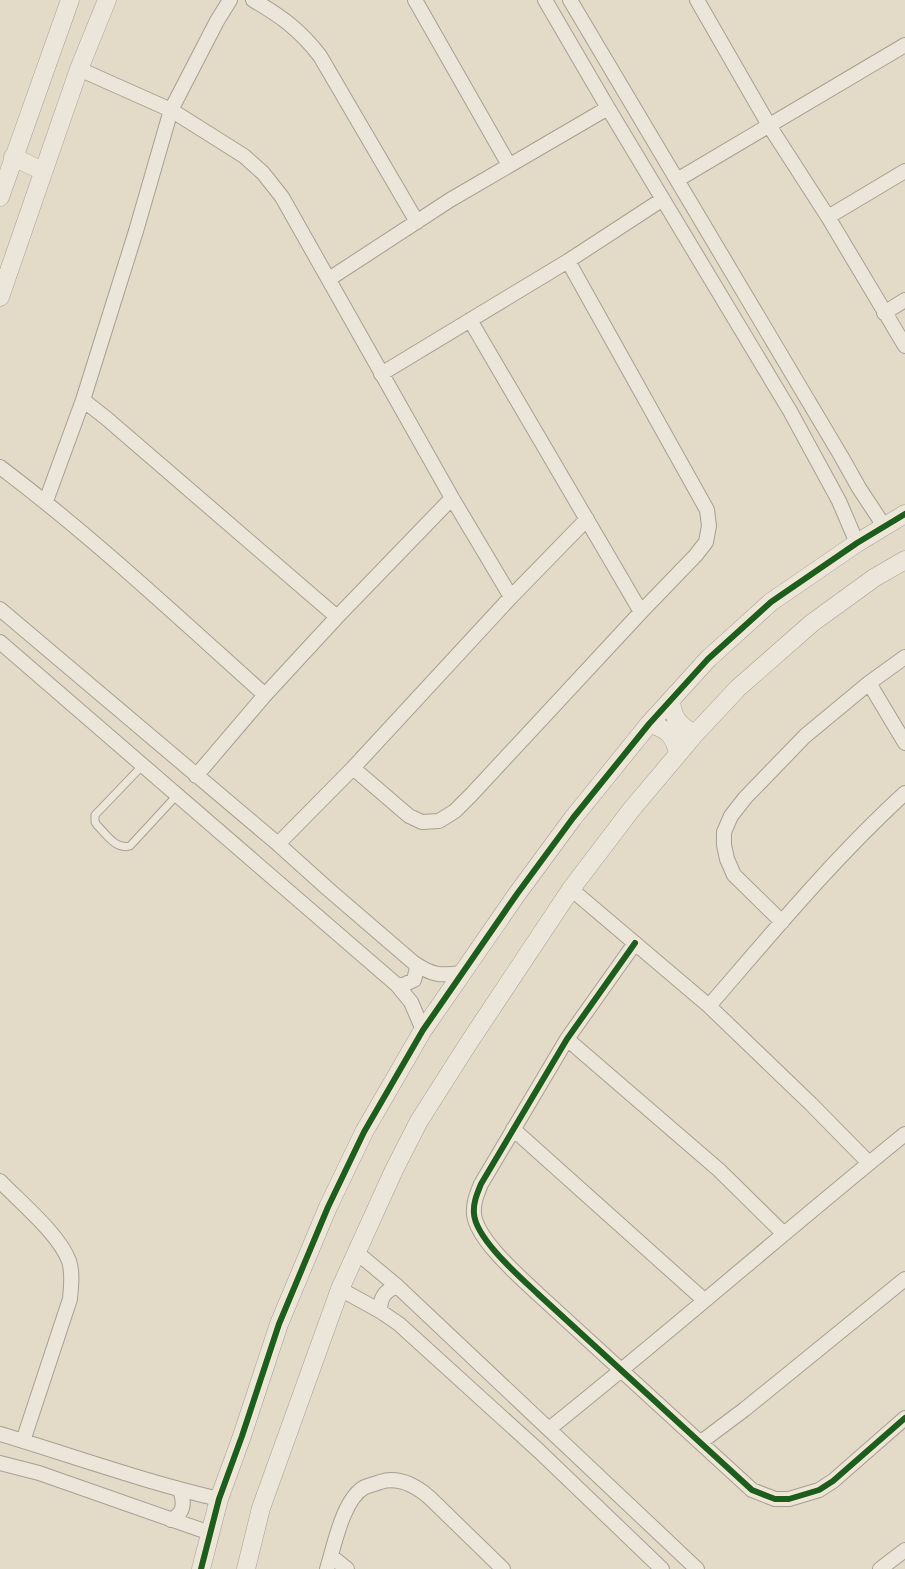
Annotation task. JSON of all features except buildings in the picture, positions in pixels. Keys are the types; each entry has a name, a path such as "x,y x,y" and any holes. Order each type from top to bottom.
{"street":[{"path":"0,197 70,0"},
{"path":"0,297 79,69 107,0"},
{"path":"46,501 83,400 172,110 217,21 230,0"},
{"path":"253,0 275,13 304,36 320,56 417,222"},
{"path":"415,0 509,164"},
{"path":"545,0 790,411 839,501 858,542"},
{"path":"570,0 859,488 884,526"},
{"path":"697,0 770,127 828,217 905,346"},
{"path":"678,180 905,45"},
{"path":"79,69 172,110 244,156 263,173 282,197 452,498 511,596"},
{"path":"329,279 509,164 608,108"},
{"path":"13,157 43,170"},
{"path":"828,217 905,171"},
{"path":"381,374 568,260 663,199"},
{"path":"353,768 409,816 422,822 439,821 455,811 641,612 683,570 706,542 709,526 707,510 568,260"},
{"path":"884,312 905,300"},
{"path":"470,320 641,612"},
{"path":"83,400 337,617"},
{"path":"0,467 46,501 265,695"},
{"path":"839,501 850,498 859,488"},
{"path":"196,776 265,695 452,498"},
{"path":"201,1569 219,1499 279,1324 328,1207 364,1132 423,1030 461,973 573,818 649,724 708,659 771,602 858,542 905,514"},
{"path":"278,844 353,768 511,596 587,519"},
{"path":"246,1569 261,1508 340,1289 419,1120 571,889 631,810 678,753 738,688 812,623 874,578 905,560"},
{"path":"0,609 278,844 414,962 428,971 437,974 461,973"},
{"path":"0,642 397,984 411,1002 423,1030"},
{"path":"782,922 734,875 727,859 724,845 724,832 731,816 745,798 805,736 869,683 905,657"},
{"path":"869,683 905,743"},
{"path":"671,700 672,711 676,721 684,729 695,734"},
{"path":"649,724 660,726 669,732 675,742 678,753"},
{"path":"709,1006 871,824 905,793"},
{"path":"571,889 709,1006 869,1163"},
{"path":"635,944 567,1039 481,1184 474,1201 474,1215 478,1228 509,1266 752,1490 775,1499 789,1499 819,1490 833,1481 905,1418"},
{"path":"397,984 409,984 414,980 417,968 414,962"},
{"path":"567,1039 711,1164 784,1234"},
{"path":"513,1129 704,1300"},
{"path":"549,1429 905,1134"},
{"path":"0,1181 64,1248 72,1278 70,1299 23,1441"},
{"path":"356,1252 397,1286 696,1569"},
{"path":"701,1442 745,1409 905,1279"},
{"path":"380,1311 382,1296 397,1286"},
{"path":"340,1289 399,1324 539,1451 662,1569"},
{"path":"0,1434 105,1468 180,1490 219,1499"},
{"path":"0,1463 38,1473 210,1533"},
{"path":"347,1569 329,1563 336,1534 350,1504 364,1488 385,1481 404,1482 417,1487 430,1497 503,1569"},
{"path":"171,1520 178,1516 182,1510 183,1497 180,1490"},
{"path":"880,1569 905,1550"}],"lane":[{"path":"143,764 94,818 97,825 118,845 126,848 130,846 178,794"}],"cycle path":[{"path":"201,1569 219,1499 279,1324 328,1207 364,1132 423,1030 517,894 573,818 649,724 708,659 771,602 857,543 905,514"},
{"path":"635,943 567,1039 481,1184 474,1214 482,1235 521,1278 752,1490 775,1499 789,1499 819,1490 833,1481 905,1418"}]}
